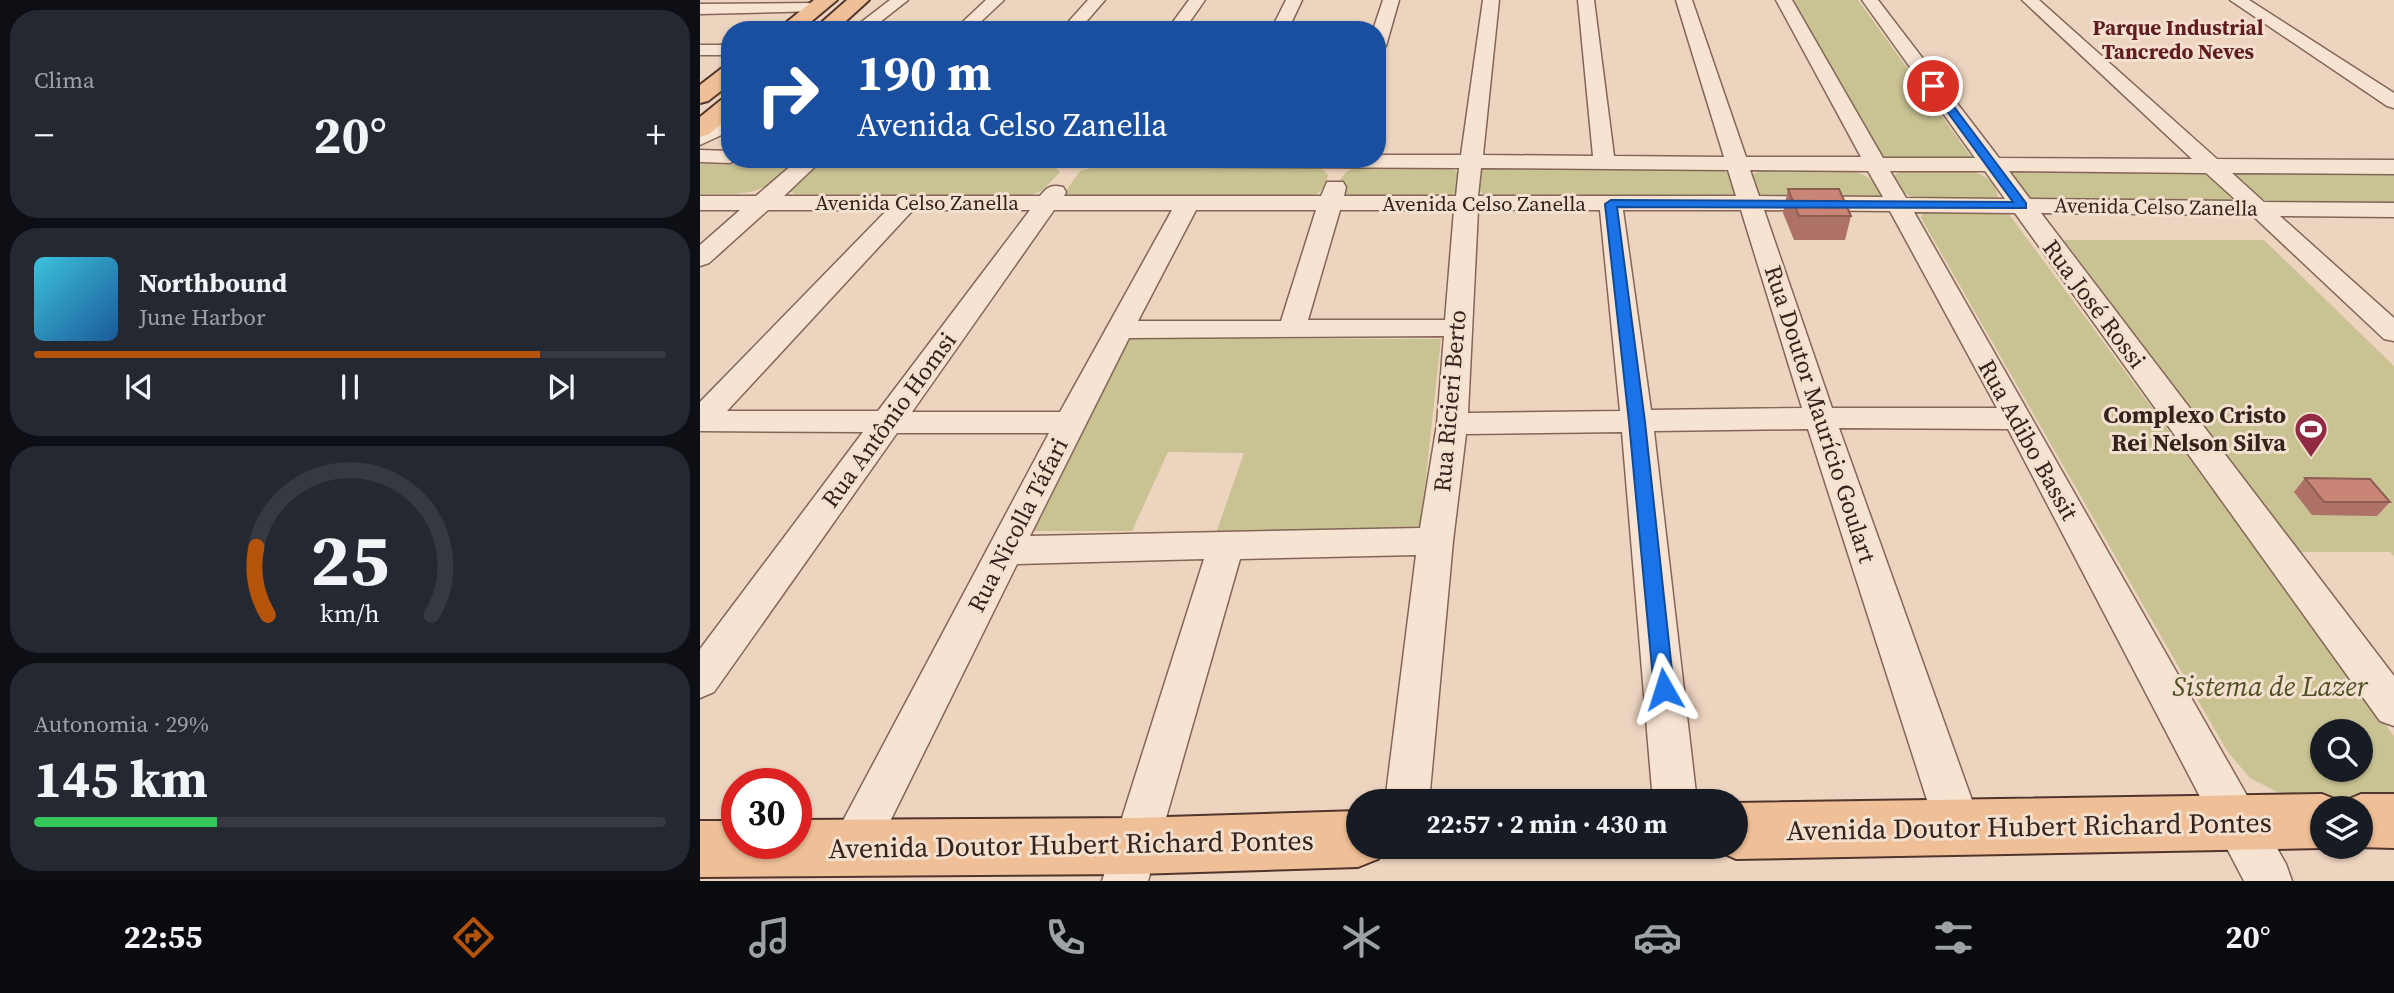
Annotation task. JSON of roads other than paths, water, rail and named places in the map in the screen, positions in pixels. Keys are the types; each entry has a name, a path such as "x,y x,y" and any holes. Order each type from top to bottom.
{"main road":[{"path":"804,21 826,9 859,0"},
{"path":"700,96 721,80"},
{"path":"700,130 721,112"},
{"name":"Avenida Doutor Hubert Richard Pontes","path":"1748,831 2310,821"},
{"path":"2373,821 2394,821"},
{"name":"Avenida Doutor Hubert Richard Pontes","path":"700,849 853,848 1130,864 1346,840"}],"street":[{"path":"871,21 900,0"},
{"path":"972,21 996,0"},
{"path":"1077,21 1097,0"},
{"path":"1182,21 1197,0"},
{"path":"1284,21 1294,0"},
{"path":"1385,21 1391,0"},
{"name":"Rua Ricieri Berto","path":"1408,789 1435,541 1452,424 1467,205 1491,0"},
{"path":"1586,0 1604,161"},
{"name":"Rua Doutor Maurício Goulart","path":"1684,0 1820,418 1959,828"},
{"name":"Rua Adibo Bassit","path":"1784,0 2018,419 2269,881"},
{"name":"Rua José Rossi","path":"1870,0 2394,708"},
{"path":"2030,0 2394,333"},
{"path":"2238,0 2394,102"},
{"path":"700,9 826,9"},
{"path":"700,50 721,50"},
{"path":"700,139 721,128"},
{"path":"700,156 721,157"},
{"name":"Avenida Celso Zanella","path":"1386,162 2394,167"},
{"path":"700,257 802,168"},
{"name":"Rua Antônio Homsi","path":"700,680 1072,168"},
{"path":"1292,329 1340,168"},
{"name":"Avenida Celso Zanella","path":"700,203 1750,203 2394,209"},
{"path":"700,421 906,204"},
{"name":"Rua Nicolla Táfari","path":"853,848 1070,423 1187,204"},
{"path":"1611,204 1637,422 1674,789"},
{"path":"1120,330 1457,328"},
{"path":"1452,424 1820,418 2018,419"},
{"path":"700,421 1070,423"},
{"path":"1005,550 1435,541"},
{"path":"1130,864 1226,546"}],"place":[{"name":"Complexo Cristo Rei Nelson Silva","path":"2311,459"}],"district":[{"name":"Parque Industrial Tancredo Neves","path":"2178,40"}],"park label":[{"name":"Sistema de Lazer","path":"2270,686"}]}
